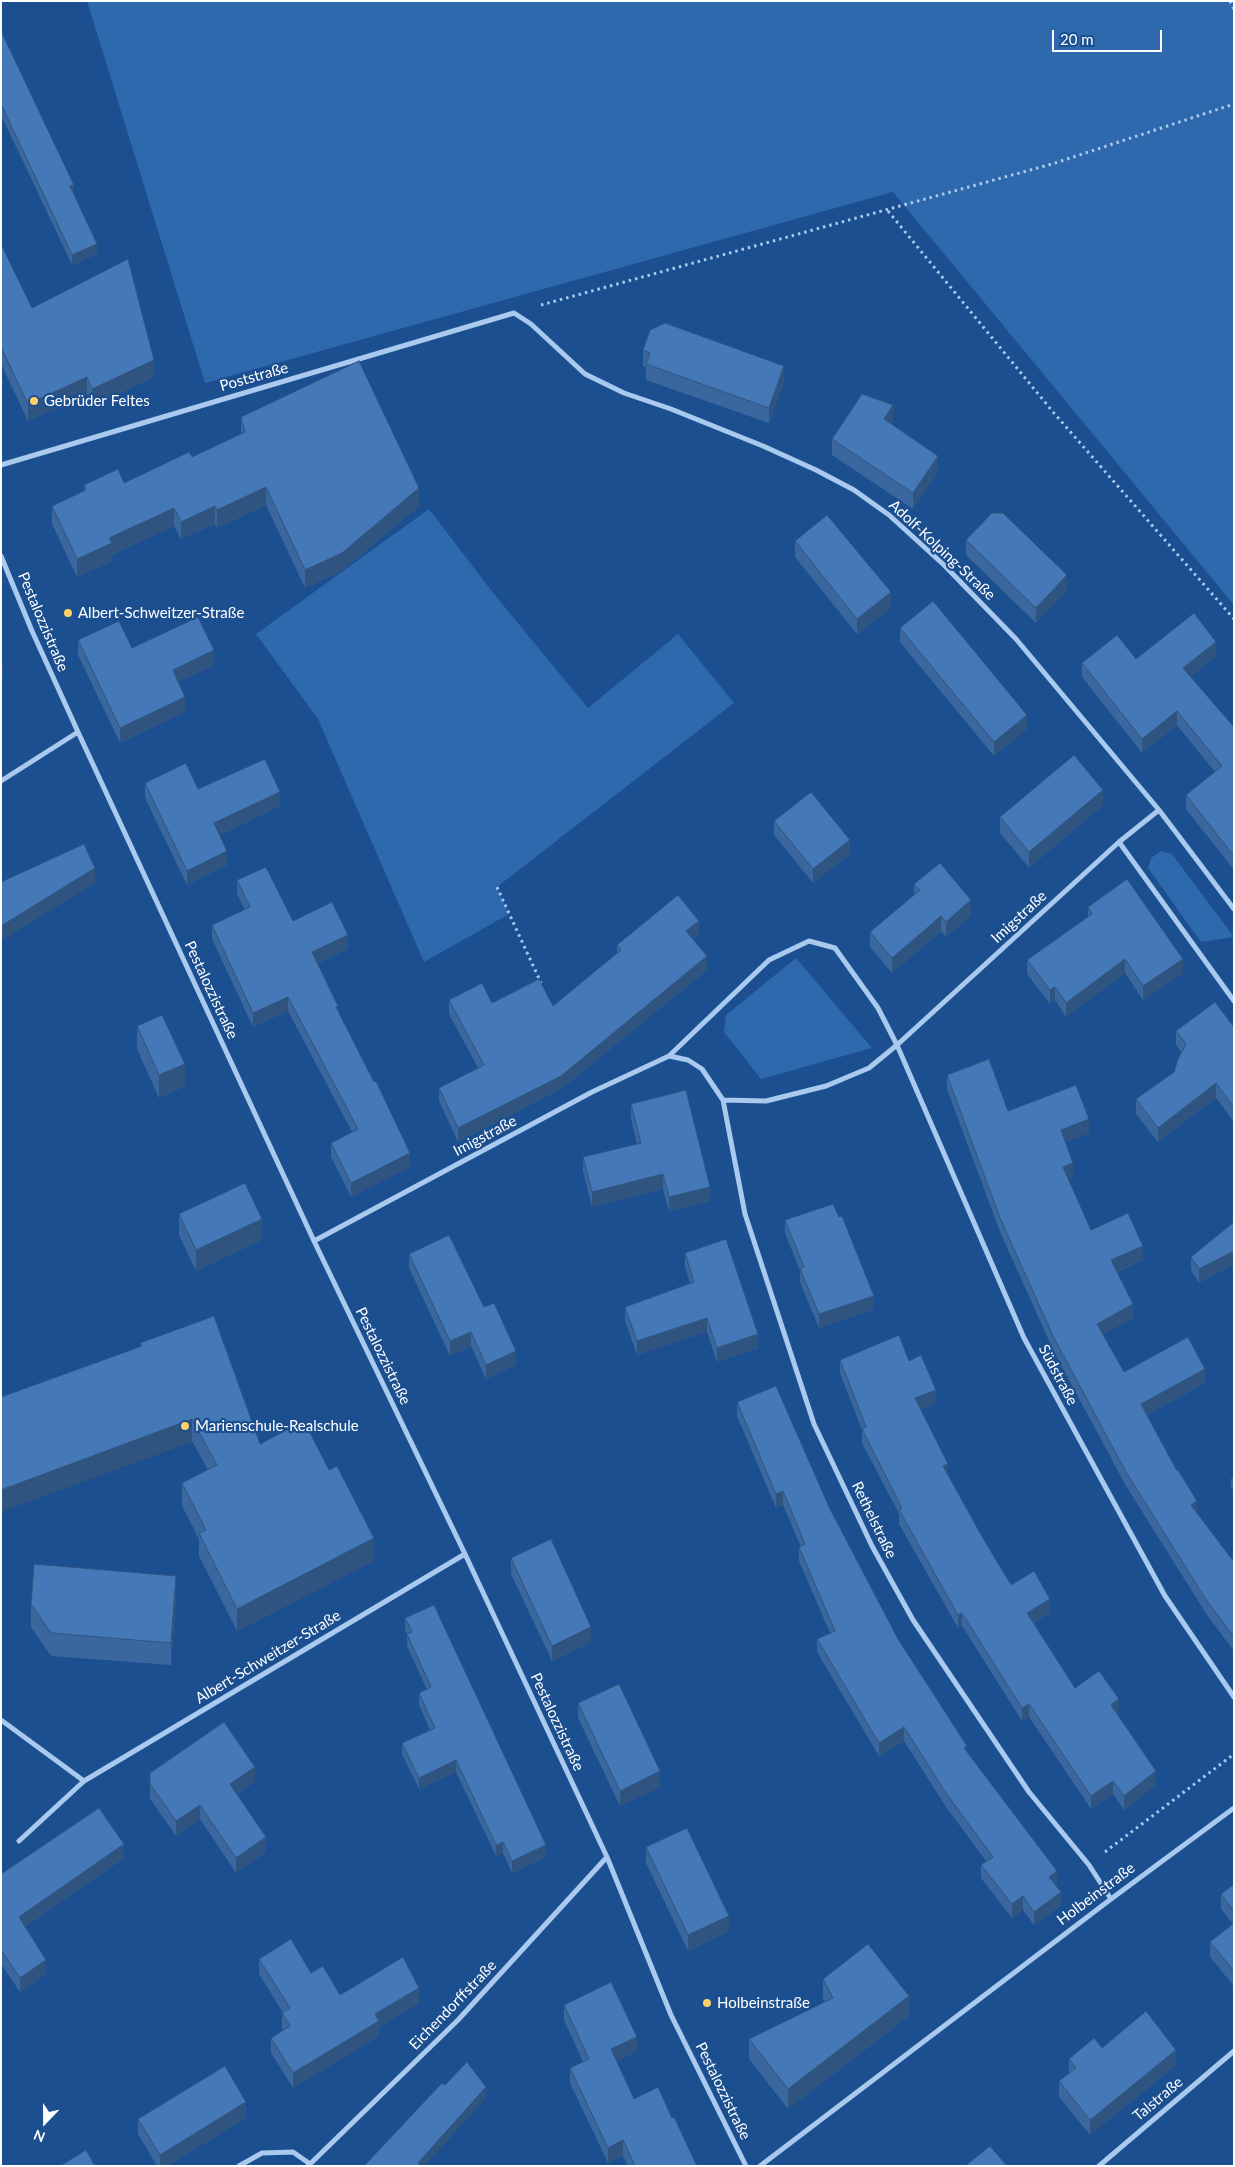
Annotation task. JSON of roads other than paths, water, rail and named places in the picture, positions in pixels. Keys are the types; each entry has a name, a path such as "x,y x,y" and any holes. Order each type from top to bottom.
{"street":[{"name":"Poststraße","path":"1,465 514,313"},
{"name":"Adolf-Kolping-Straße","path":"514,313 531,324 586,374 624,393 671,409 807,466 854,490 889,515 944,565 1016,639 1159,810 1234,910"},
{"name":"Pestalozzistraße","path":"1,556 32,631 78,732 314,1240 465,1554 607,1858 672,2015 746,2166"},
{"path":"1,781 78,732"},
{"name":"Imigstraße","path":"723,1100 766,1102 826,1086 869,1068 898,1045 1119,842 1159,810"},
{"path":"1119,842 1234,1001"},
{"name":"Imigstraße","path":"314,1240 592,1092 669,1056 769,960 809,941 835,948 878,1008 898,1045"},
{"name":"Südstraße","path":"898,1045 1024,1338 1165,1596 1234,1697"},
{"path":"669,1056 688,1060 702,1069 723,1100"},
{"name":"Rethelstraße","path":"723,1100 745,1214 814,1424 872,1546 913,1620 1029,1792 1089,1865 1111,1899"},
{"name":"Albert-Schweitzer-Straße","path":"19,1841 84,1781 465,1554"},
{"path":"1,1720 84,1781"},
{"name":"Holbeinstraße","path":"760,2166 1111,1899 1234,1808"},
{"name":"Eichendorffstraße","path":"239,2166 262,2153 294,2152 309,2165 458,2020 607,1858"},
{"name":"Talstraße","path":"1099,2166 1234,2051"}],"place":[{"name":"Gebrüder Feltes","path":"34,401"},
{"name":"Albert-Schweitzer-Straße","path":"68,613"},
{"name":"Marienschule-Realschule","path":"185,1426"},
{"name":"Holbeinstraße","path":"707,2003"}]}
